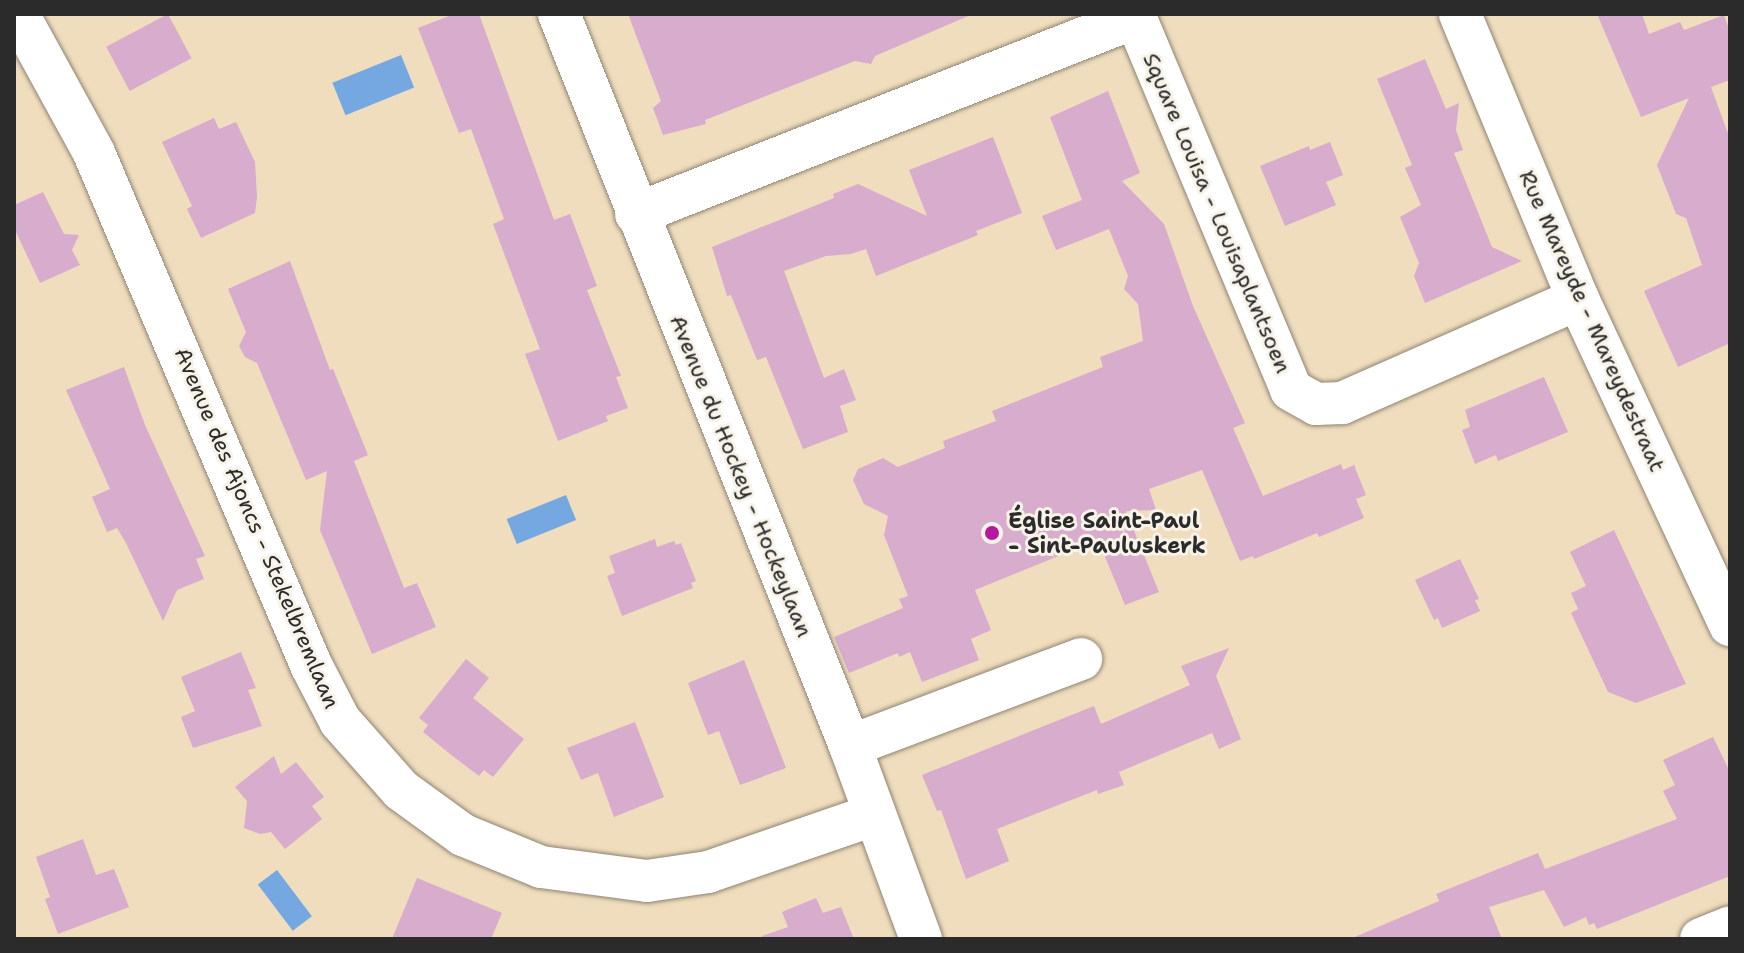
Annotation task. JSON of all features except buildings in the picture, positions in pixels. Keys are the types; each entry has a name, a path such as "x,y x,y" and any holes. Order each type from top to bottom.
{"street":[{"name":"Avenue des Ajoncs - Stekelbremlaan","path":"18,14 94,153 311,665 340,721 401,790 463,835 541,867 647,881 708,872 874,815"},
{"name":"Avenue du Hockey - Hockeylaan","path":"559,14 850,746 921,939"},
{"name":"Rue Mareyde - Mareydestraat","path":"1460,14 1578,299 1730,625"},
{"path":"636,214 1134,16"},
{"name":"Square Louisa - Louisaplantsoen","path":"1134,16 1291,390 1316,404 1342,403 1578,299"},
{"path":"850,746 1081,659"},
{"path":"1701,939 1730,927"}],"water":[{"path":"401,55 414,87 345,115 332,83"},
{"path":"566,495 576,520 517,544 507,519"},
{"path":"277,870 312,916 293,931 258,884"}],"place":[{"name":"Église Saint-Paul - Sint-Pauluskerk","path":"992,533"}]}
